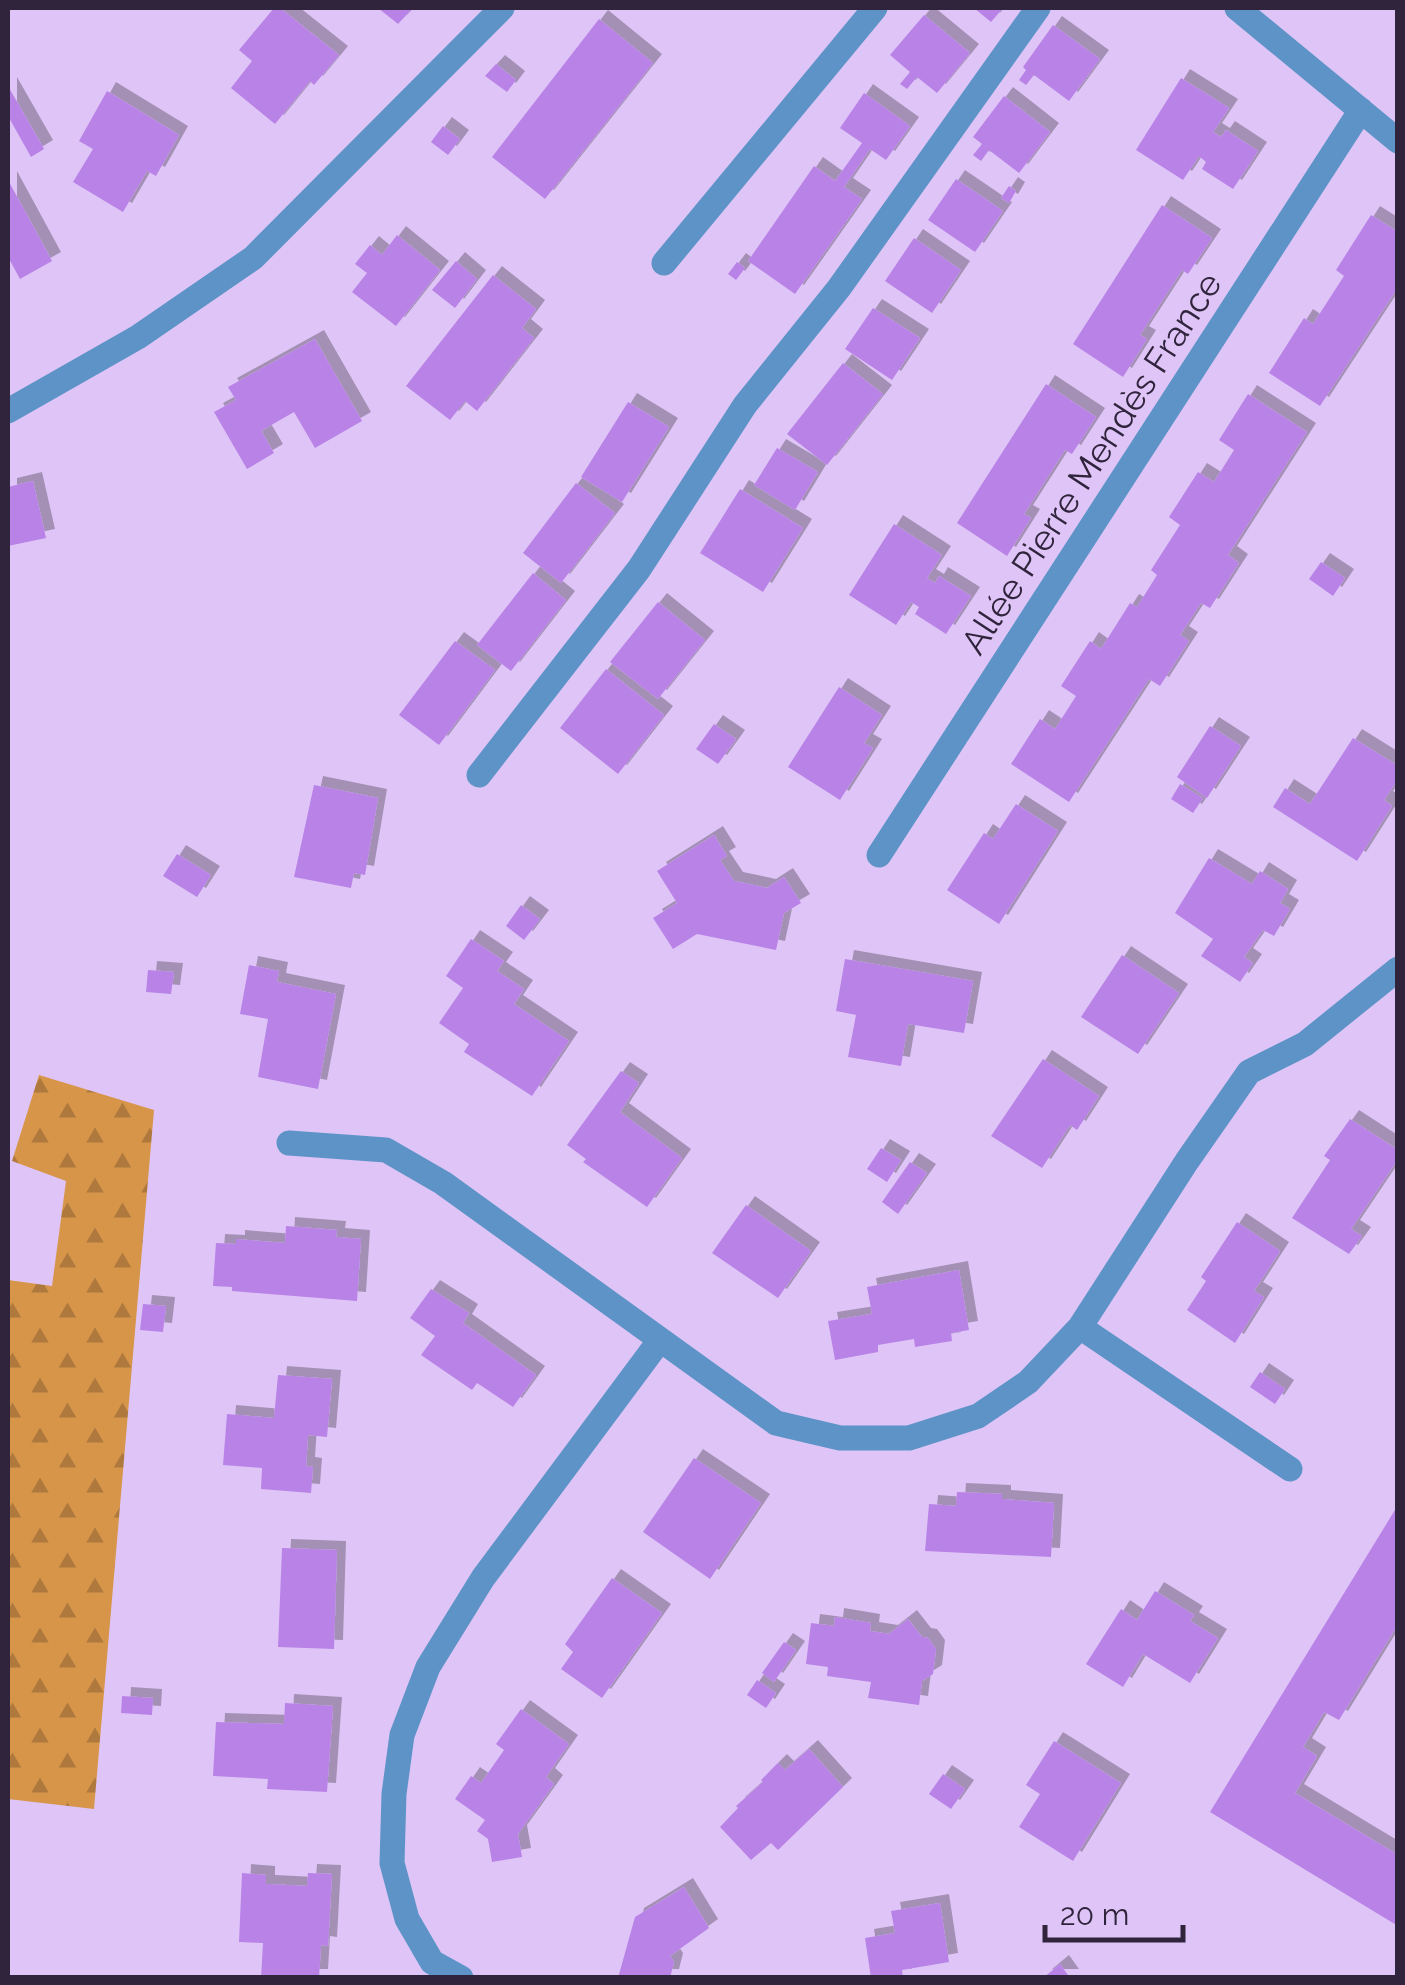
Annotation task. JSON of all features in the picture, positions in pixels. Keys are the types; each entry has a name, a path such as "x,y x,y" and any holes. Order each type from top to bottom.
{"street":[{"path":"8,410 138,337 253,258 502,8"},
{"path":"664,263 875,8"},
{"path":"480,776 638,569 745,405 839,288 1038,8"},
{"path":"1237,8 1398,141"},
{"name":"Allée Pierre Mendès France","path":"879,855 1360,110"},
{"path":"289,1143 386,1150 443,1183 776,1423 840,1438 909,1438 978,1416 1028,1382 1080,1327 1249,1072 1306,1044 1398,969"},
{"path":"1080,1327 1290,1469"},
{"path":"461,1978 432,1962 407,1919 392,1863 394,1794 402,1735 428,1668 483,1578 660,1340"}],"green space":[{"path":"39,1075 154,1110 94,1809 8,1799 8,1280 52,1286 66,1181 12,1161"}],"building":[{"path":"274,8 280,8 339,55 314,85 310,81 275,124 231,88 252,61 239,50"},
{"path":"378,8 413,8 398,24"},
{"path":"974,8 1003,8 991,22"},
{"path":"924,15 970,53 937,93 917,77 907,89 900,84 910,72 890,55"},
{"path":"599,19 653,63 545,199 492,157"},
{"path":"1053,25 1100,59 1069,101 1034,75 1026,85 1019,80 1026,70 1023,67"},
{"path":"496,64 516,80 507,92 485,76"},
{"path":"1181,78 1229,108 1213,132 1221,137 1226,130 1258,151 1233,189 1202,169 1206,162 1199,156 1183,180 1136,150"},
{"path":"8,86 44,149 31,157 8,116"},
{"path":"107,91 179,135 156,176 147,171 123,212 73,182 93,149 79,141"},
{"path":"864,93 910,126 886,160 870,149 844,187 862,199 795,294 748,261 814,166 835,181 862,143 840,128"},
{"path":"1004,96 1050,132 1019,173 989,150 981,161 973,155 982,144 973,137"},
{"path":"443,126 460,139 448,155 431,142"},
{"path":"956,179 1003,211 975,252 928,220"},
{"path":"8,180 52,261 20,279 8,257"},
{"path":"1009,186 1016,191 1009,203 1001,198"},
{"path":"1162,205 1212,238 1188,274 1182,270 1140,335 1147,339 1123,377 1073,344"},
{"path":"1371,215 1398,232 1398,287 1320,406 1269,373 1304,318 1313,324 1344,276 1336,270"},
{"path":"397,235 440,270 396,326 352,292 367,273 355,264 370,245 382,255"},
{"path":"914,238 961,270 932,313 885,281"},
{"path":"456,261 477,279 455,308 432,290"},
{"path":"737,262 745,268 736,280 728,274"},
{"path":"493,275 536,309 522,328 534,338 477,411 465,401 450,420 406,386"},
{"path":"873,308 920,338 892,380 845,349"},
{"path":"315,339 362,421 315,448 294,412 261,431 274,453 247,469 214,412 236,400 228,387"},
{"path":"843,363 883,394 827,465 787,434"},
{"path":"1046,384 1096,417 1072,454 1065,450 1024,514 1031,518 1007,556 957,523"},
{"path":"1248,394 1307,432 1228,555 1239,563 1210,608 1201,603 1180,635 1189,641 1160,686 1149,679 1069,802 1011,764 1040,719 1055,729 1076,696 1061,686 1090,641 1101,649 1130,603 1137,607 1157,575 1151,570 1180,525 1169,517 1198,472 1214,482 1234,450 1219,440"},
{"path":"628,402 669,427 622,502 581,477"},
{"path":"777,448 818,472 795,510 754,485"},
{"path":"33,481 46,538 8,546 8,487"},
{"path":"576,483 615,513 561,583 523,553"},
{"path":"740,489 803,528 763,592 700,553"},
{"path":"894,524 942,555 927,578 935,583 939,576 971,596 946,634 915,614 919,607 911,602 896,625 849,595"},
{"path":"1321,562 1345,578 1333,596 1309,579"},
{"path":"533,573 566,600 511,671 477,645"},
{"path":"658,602 705,640 658,699 610,662"},
{"path":"455,641 495,670 439,745 399,715"},
{"path":"606,669 664,715 618,774 560,728"},
{"path":"839,687 882,715 864,743 873,748 840,800 788,767"},
{"path":"714,724 736,739 718,764 696,749"},
{"path":"1210,726 1241,746 1207,798 1177,777"},
{"path":"1353,738 1398,766 1398,779 1384,800 1392,806 1357,861 1273,807 1285,788 1310,804"},
{"path":"1180,784 1203,798 1193,813 1171,799"},
{"path":"314,785 378,798 365,875 354,873 351,888 294,877"},
{"path":"1016,804 1058,831 999,924 947,890 984,833 993,839"},
{"path":"714,835 727,856 720,860 734,881 767,888 784,877 801,903 784,913 776,950 697,934 673,949 653,918 677,903 657,871"},
{"path":"177,854 211,875 197,897 163,876"},
{"path":"1209,858 1252,884 1260,871 1288,889 1280,903 1290,909 1274,936 1263,930 1244,957 1253,963 1240,982 1201,956 1213,939 1175,913"},
{"path":"521,905 540,919 524,940 506,926"},
{"path":"471,939 504,961 497,971 524,989 514,1004 569,1041 532,1096 464,1052 469,1044 439,1023 463,988 446,976"},
{"path":"1122,955 1179,993 1138,1054 1081,1017"},
{"path":"845,959 973,981 964,1033 908,1024 901,1066 848,1057 856,1015 836,1011"},
{"path":"249,965 279,971 277,982 336,994 318,1089 258,1077 268,1019 240,1014"},
{"path":"148,970 174,972 171,994 146,992"},
{"path":"1043,1059 1099,1096 1077,1130 1070,1125 1042,1168 991,1136"},
{"path":"621,1071 639,1083 620,1112 682,1158 647,1207 583,1162 586,1159 567,1145"},
{"path":"1350,1119 1398,1150 1398,1159 1351,1229 1362,1236 1349,1254 1292,1218 1330,1160 1324,1156"},
{"path":"881,1148 901,1160 887,1182 867,1169"},
{"path":"910,1162 927,1173 898,1214 882,1202"},
{"path":"746,1205 811,1251 778,1298 712,1253"},
{"path":"1237,1222 1280,1251 1254,1291 1264,1297 1235,1343 1187,1310 1206,1281 1201,1277"},
{"path":"286,1226 337,1230 336,1237 361,1239 357,1301 232,1291 232,1287 213,1286 216,1243 236,1244 236,1239 285,1243"},
{"path":"959,1270 969,1330 951,1333 952,1341 915,1347 914,1339 878,1345 878,1352 835,1360 828,1321 872,1314 867,1287"},
{"path":"431,1289 469,1313 463,1323 536,1375 513,1407 477,1383 472,1390 421,1355 435,1336 410,1318"},
{"path":"143,1304 166,1306 163,1332 140,1330"},
{"path":"1260,1372 1285,1389 1275,1404 1250,1387"},
{"path":"278,1375 332,1379 327,1437 308,1435 306,1466 313,1467 311,1493 261,1489 262,1468 223,1465 227,1414 274,1418"},
{"path":"694,1458 761,1503 710,1579 643,1532"},
{"path":"957,1492 1002,1494 1002,1499 1054,1503 1051,1557 925,1551 929,1504 956,1506"},
{"path":"1398,1505 1398,1624 1339,1720 1324,1712 1303,1747 1317,1756 1295,1793 1398,1855 1398,1926 1210,1812"},
{"path":"282,1548 337,1550 334,1649 278,1647"},
{"path":"612,1578 662,1613 602,1698 561,1669 573,1652 565,1644"},
{"path":"1155,1591 1194,1615 1190,1621 1218,1638 1190,1683 1143,1654 1123,1687 1086,1664 1121,1609 1137,1620"},
{"path":"835,1617 871,1623 870,1631 889,1634 908,1619 922,1637 928,1638 936,1649 933,1674 922,1681 919,1705 868,1698 871,1682 827,1676 828,1667 806,1664 811,1623 834,1626"},
{"path":"784,1642 796,1650 774,1682 762,1673"},
{"path":"757,1680 776,1693 766,1708 747,1695"},
{"path":"122,1696 153,1698 152,1715 121,1713"},
{"path":"285,1703 333,1706 327,1792 267,1789 268,1779 213,1776 216,1722 284,1724"},
{"path":"521,1709 569,1744 546,1777 554,1784 518,1834 522,1857 492,1862 488,1839 477,1831 485,1820 455,1799 471,1776 481,1783 504,1750 496,1744"},
{"path":"1054,1741 1121,1783 1073,1861 1019,1827 1040,1794 1026,1785"},
{"path":"809,1749 843,1787 778,1850 771,1843 751,1860 720,1827 778,1763 785,1770"},
{"path":"943,1774 965,1789 951,1809 929,1794"},
{"path":"242,1873 266,1875 266,1884 307,1886 308,1873 332,1874 328,1946 321,1945 319,1978 261,1978 263,1943 239,1942"},
{"path":"684,1887 709,1928 670,1956 674,1962 670,1978 618,1978 635,1917"},
{"path":"940,1903 949,1962 902,1970 903,1978 871,1978 865,1938 895,1933 891,1911"},
{"path":"1060,1964 1070,1978 1043,1978"}]}
